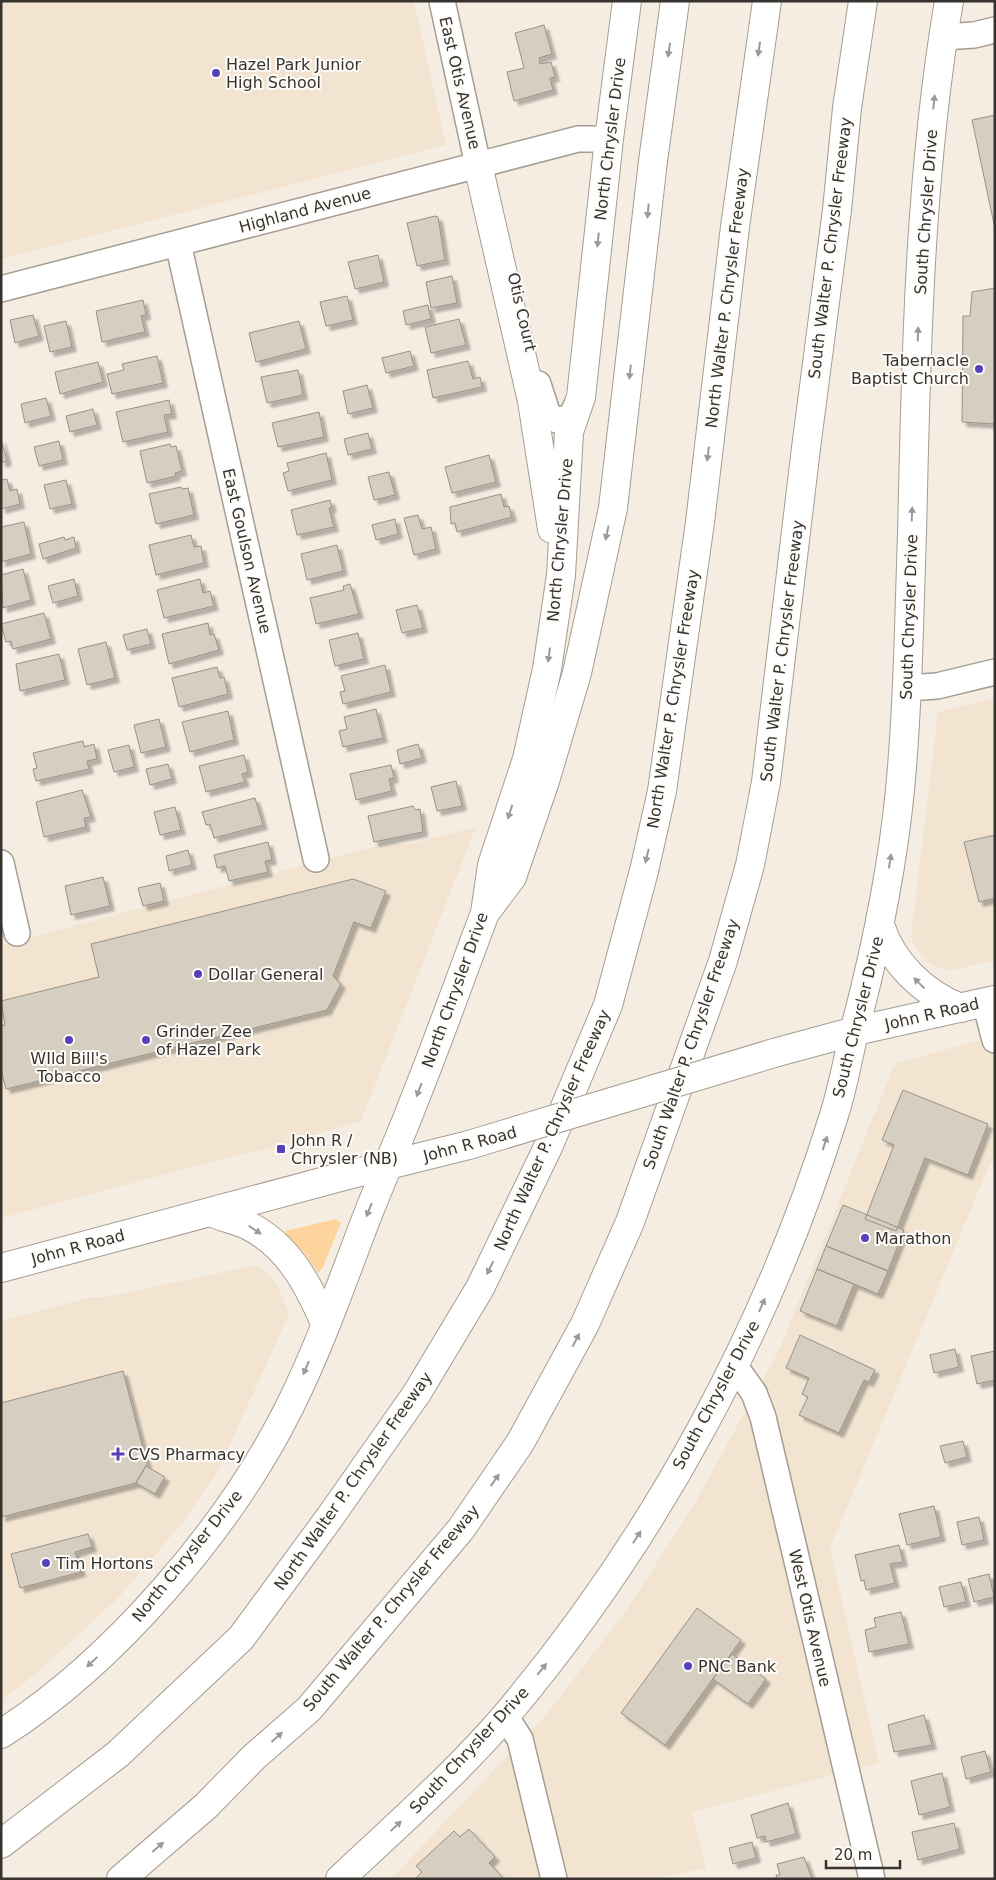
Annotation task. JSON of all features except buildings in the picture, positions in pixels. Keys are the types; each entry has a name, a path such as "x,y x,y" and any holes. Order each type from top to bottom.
{"main road":[{"name":"North Chrysler Drive","path":"1,1734 60,1692 128,1629 173,1579 218,1523 248,1481 290,1407 326,1323 485,913 492,865 527,760 547,669 561,575 568,432 581,397 609,139 627,1"},
{"path":"485,913 512,877 546,781 577,674 613,508 653,162 675,1"},
{"name":"North Walter P. Chrysler Freeway","path":"1,1844 118,1754 241,1638 330,1517 416,1393 480,1288 549,1145 608,1005 644,871 662,791 700,522 735,227 767,1"},
{"name":"South Walter P. Chrysler Freeway","path":"120,1879 206,1806 254,1757 309,1709 461,1529 520,1444 585,1324 630,1222 723,962 750,865 766,782 837,210 847,108 863,1"},
{"name":"South Chrysler Drive","path":"340,1879 432,1792 505,1716 558,1650 616,1569 666,1489 734,1365 763,1304 809,1189 837,1105 880,925 900,795 907,688 921,251 931,126 948,1"},
{"path":"478,165 532,401 558,570 558,594"},
{"path":"880,925 884,937 893,951 920,986 944,1001 980,1003"},
{"name":"John R Road","path":"1,1268 469,1145 774,1053 855,1031 980,1003"},
{"path":"210,1212 247,1225 271,1241 295,1264 326,1323"}],"street":[{"name":"East Otis Avenue","path":"442,1 478,165"},
{"path":"942,37 974,35 995,30"},
{"name":"Highland Avenue","path":"1,289 578,139 609,139"},
{"name":"Otis Court","path":"478,165 494,186 541,399 548,415 556,420 567,420 573,414 581,397"},
{"name":"East Goulson Avenue","path":"178,243 316,859"},
{"path":"544,480 552,456 568,432"},
{"path":"907,688 952,683 995,672"},
{"path":"1,863 17,933"},
{"path":"980,1003 995,1040"},
{"name":"West Otis Avenue","path":"734,1365 754,1393 763,1417 872,1879"},
{"path":"505,1716 520,1739 554,1879"}],"shaded area":[{"name":"Hazel Park Junior High School","path":"1,1 414,1 446,145 1,259"},
{"path":"995,698 995,960 953,970 942,969 928,962 914,945 911,937 938,712"},
{"path":"476,827 361,1121 265,1150 238,1155 1,1218 1,945 392,842 406,845"},
{"path":"995,1036 995,1160 991,1161 830,1548 879,1763 692,1812 706,1868 651,1879 391,1879 545,1716 626,1611 695,1503 779,1350 893,1068 897,1063"},
{"path":"336,1219 341,1223 322,1269 318,1273 303,1251 286,1235 285,1231"},
{"path":"256,1265 267,1272 278,1286 289,1314 218,1471 183,1522 119,1597 36,1674 1,1700 1,1321 91,1297 106,1297"}],"place":[{"name":"Hazel Park Junior High School","path":"216,73"},
{"name":"Tabernacle Baptist Church","path":"979,369"},
{"name":"Dollar General","path":"198,974"},
{"name":"WIld Bill's Tobacco","path":"69,1040"},
{"name":"Grinder Zee of Hazel Park","path":"146,1040"},
{"name":"John R / Chrysler (NB)","path":"281,1149"},
{"name":"Marathon","path":"865,1238"},
{"name":"CVS Pharmacy","path":"118,1454"},
{"name":"Tim Hortons","path":"46,1563"},
{"name":"PNC Bank","path":"688,1666"}]}
